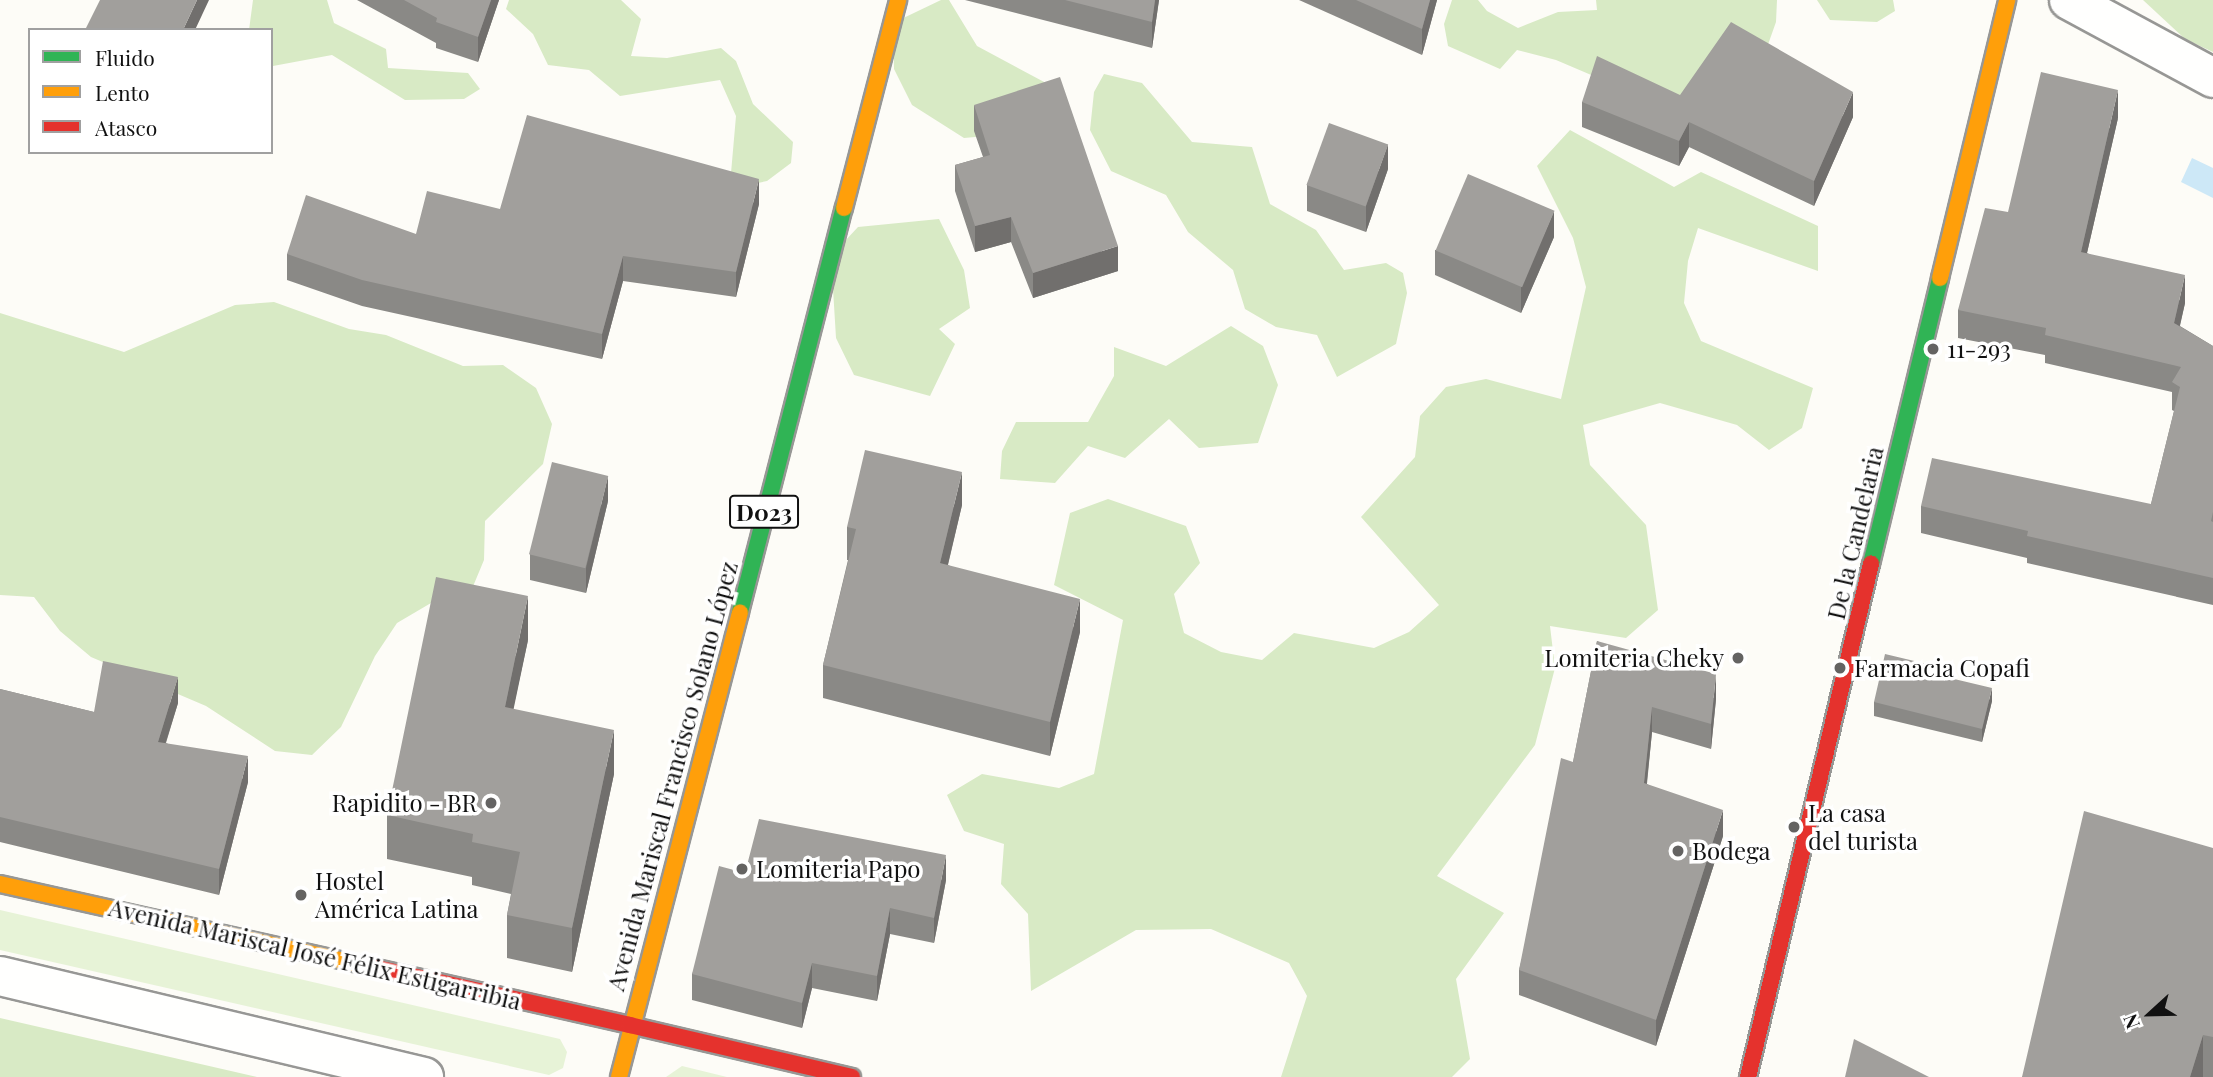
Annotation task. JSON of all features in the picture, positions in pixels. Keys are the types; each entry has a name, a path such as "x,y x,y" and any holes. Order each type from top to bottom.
{"street":[{"name":"Avenida Mariscal Francisco Solano López","path":"619,1077 630,1024 898,0"},
{"name":"De la Candelaria","path":"1748,1077 2007,0"},
{"path":"2069,0 2213,78"},
{"name":"Avenida Mariscal José Félix Estigarribia","path":"0,884 630,1024 852,1077"},
{"path":"0,976 424,1077"}],"green space":[{"path":"253,0 327,0 334,23 386,49 388,68 468,73 480,89 464,99 405,100 332,55 273,66 273,28 249,28"},
{"path":"509,0 621,0 641,19 631,56 667,58 721,48 736,61 753,104 793,142 791,163 767,181 748,185 731,173 736,116 720,80 620,96 589,70 548,65 533,34 506,9"},
{"path":"941,0 949,0 977,46 1046,83 998,135 964,138 912,105 894,69 893,23"},
{"path":"1452,0 1478,0 1487,11 1518,28 1558,12 1597,10 1596,0 1777,0 1776,22 1765,53 1678,112 1556,60 1517,50 1500,69 1448,46 1444,24"},
{"path":"1817,0 1893,0 1895,11 1877,22 1830,20"},
{"path":"2143,0 2213,0 2213,52 2185,39"},
{"path":"1104,74 1142,83 1192,142 1252,147 1270,204 1316,230 1344,270 1386,263 1403,273 1407,293 1396,344 1337,377 1317,335 1276,327 1245,309 1233,270 1188,232 1166,195 1111,171 1090,130 1094,92"},
{"path":"1570,130 1674,187 1701,172 1818,226 1818,271 1698,228 1688,261 1684,303 1701,341 1813,388 1802,428 1769,450 1737,425 1660,403 1583,425 1590,465 1646,525 1658,610 1626,638 1550,626 1555,668 1535,745 1437,876 1504,913 1456,979 1470,1059 1452,1077 1281,1077 1307,996 1289,963 1211,929 1136,930 1031,991 1028,914 1001,884 1004,844 964,831 947,795 982,774 1059,788 1094,774 1123,620 1054,585 1070,513 1108,499 1186,526 1200,563 1174,594 1184,633 1221,652 1262,660 1294,633 1374,648 1409,632 1439,605 1361,517 1415,457 1420,416 1446,387 1486,379 1561,399 1586,287 1573,238 1537,166"},
{"path":"939,219 964,270 970,308 939,329 955,344 930,396 854,375 836,338 831,256 858,227"},
{"path":"274,302 349,329 386,335 463,366 503,365 536,388 552,424 543,464 485,521 484,560 469,596 431,603 397,623 375,656 341,727 312,755 275,751 206,706 91,657 60,631 34,597 0,595 0,313 124,352 235,305"},
{"path":"1231,326 1263,346 1278,385 1258,443 1199,448 1169,419 1125,458 1088,446 1055,483 1000,479 1002,451 1016,422 1088,422 1114,376 1114,347 1166,366"},
{"path":"0,910 560,1039 567,1052 563,1068 549,1075 0,950"},
{"path":"0,1018 257,1077 0,1077"},
{"path":"682,1066 727,1077 666,1077"}],"water":[{"path":"2192,158 2213,168 2213,198 2181,182"}],"building":[{"path":"100,0 197,0 184,28 86,28"},
{"path":"404,0 491,0 478,37 436,22 437,18"},
{"path":"1065,0 1155,0 1152,22"},
{"path":"1356,0 1430,0 1422,29"},
{"path":"1731,22 1853,92 1814,181 1689,122 1679,141 1582,102 1597,56 1680,95"},
{"path":"2041,72 2118,90 2081,252 2185,275 2174,323 2213,346 2213,578 2027,536 2028,531 1921,506 1932,458 2151,504 2180,387 2172,382 2181,367 2045,335 2046,328 1958,310 1985,208 2008,212"},
{"path":"1060,77 1118,246 1033,273 1011,217 975,226 955,165 990,155 974,105"},
{"path":"527,115 759,179 736,272 623,256 602,334 362,280 287,254 306,195 416,234 427,191 500,209"},
{"path":"1329,123 1388,145 1366,207 1306,185"},
{"path":"1468,174 1555,211 1522,287 1436,250"},
{"path":"865,450 962,472 940,563 1080,599 1050,722 823,665 856,529 847,527"},
{"path":"552,462 608,476 585,568 529,554"},
{"path":"436,577 528,596 505,707 614,730 572,928 507,915 520,852 472,842 473,834 387,815"},
{"path":"1597,641 1716,674 1711,724 1652,707 1644,783 1723,810 1656,1020 1519,970 1561,758 1573,762"},
{"path":"1885,654 1931,665 1929,673 1992,688 1982,729 1874,702"},
{"path":"103,661 178,677 158,742 248,756 219,869 0,817 0,689 94,712"},
{"path":"2084,811 2213,848 2213,1037 2203,1035 2190,1077 2022,1077"},
{"path":"759,819 946,855 934,918 890,908 877,976 812,963 802,1003 692,974 719,866 745,873"},
{"path":"1854,1039 1929,1077 1845,1077"}],"traffic: fast":[{"path":"740,612 844,208"},
{"path":"1871,564 1940,278"}],"traffic: slow":[{"path":"844,208 898,0"},
{"path":"1940,278 2007,0"},
{"path":"619,1077 740,612"},
{"path":"0,884 368,966"}],"traffic: jam":[{"path":"1748,1077 1871,564"},
{"path":"368,966 630,1025"},
{"path":"630,1025 852,1077"}],"place":[{"name":"11-293","path":"1933,349"},
{"name":"Lomiteria Cheky","path":"1738,658"},
{"name":"Farmacia Copafi","path":"1840,668"},
{"name":"Rapidito - BR","path":"491,803"},
{"name":"La casa del turista","path":"1794,827"},
{"name":"Bodega","path":"1678,851"},
{"name":"Lomiteria Papo","path":"742,869"},
{"name":"Hostel América Latina","path":"301,895"}]}
